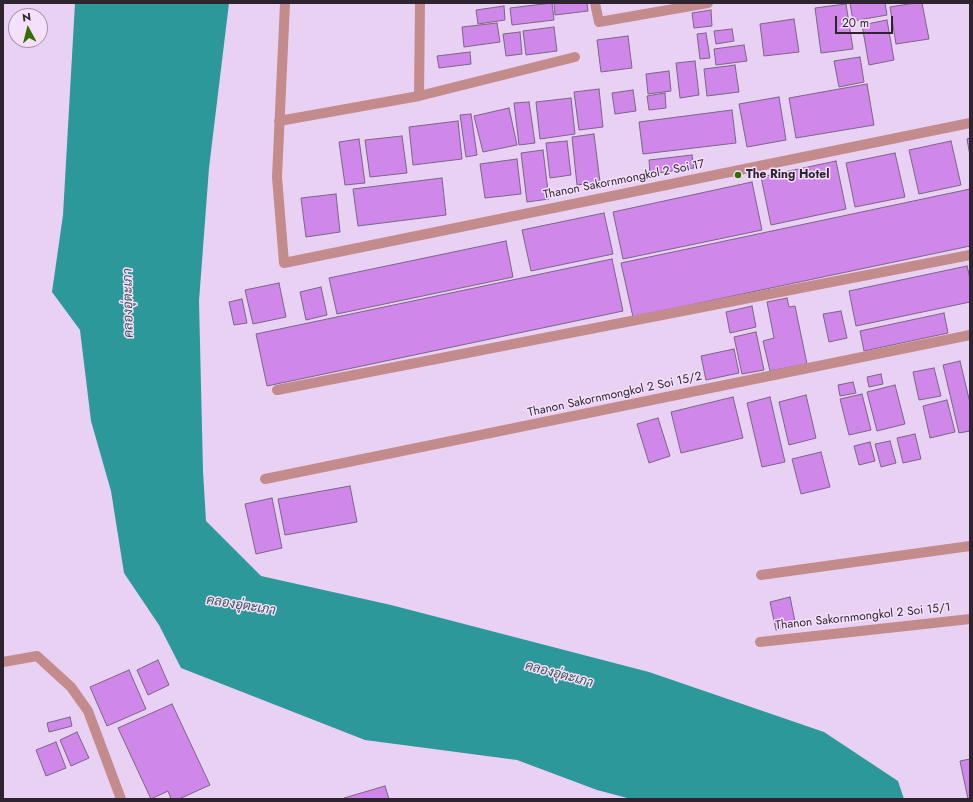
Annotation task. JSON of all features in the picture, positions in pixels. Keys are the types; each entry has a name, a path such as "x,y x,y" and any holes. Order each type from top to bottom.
{"street":[{"path":"285,3 280,121 419,96 575,57"},
{"path":"419,96 420,3"},
{"path":"595,3 599,22 708,3"},
{"name":"Thanon Sakornmongkol 2 Soi 17","path":"280,121 277,177 284,263 970,123"},
{"path":"277,390 970,255"},
{"name":"Thanon Sakornmongkol 2 Soi 15/2","path":"265,480 970,335"},
{"path":"761,576 970,546"},
{"name":"Thanon Sakornmongkol 2 Soi 15/1","path":"760,642 970,619"},
{"path":"3,662 37,656 71,687 88,711 120,799"}],"water":[{"name":"คลองอุ่ตะเภา","path":"75,3 229,3 209,168 199,301 203,471 206,521 261,576 391,605 649,672 824,732 898,781 904,799 631,799 597,790 517,760 365,740 181,668 159,625 124,573 111,491 91,421 80,330 52,292 63,215"}],"building":[{"path":"552,3 554,20 512,25 510,8"},
{"path":"554,3 587,3 588,11 555,15"},
{"path":"850,3 885,3 887,15 853,21"},
{"path":"922,3 929,39 896,44 890,7"},
{"path":"846,4 853,49 821,53 815,8"},
{"path":"504,6 505,20 478,24 476,10"},
{"path":"711,10 712,26 694,28 692,13"},
{"path":"794,19 799,52 764,56 760,24"},
{"path":"887,20 894,60 869,65 862,25"},
{"path":"497,23 500,42 464,47 462,27"},
{"path":"554,27 557,51 526,55 523,31"},
{"path":"732,29 734,41 716,44 714,31"},
{"path":"520,32 522,54 506,56 503,34"},
{"path":"706,33 710,58 700,59 697,34"},
{"path":"628,36 632,68 601,72 597,40"},
{"path":"744,45 747,61 716,65 714,49"},
{"path":"470,52 471,64 439,68 437,56"},
{"path":"860,57 864,82 839,87 834,61"},
{"path":"695,61 699,95 680,98 676,63"},
{"path":"735,65 739,92 707,96 704,69"},
{"path":"669,71 671,91 648,94 646,74"},
{"path":"867,84 874,125 796,138 789,98"},
{"path":"599,89 603,127 579,130 574,92"},
{"path":"633,90 636,111 615,114 612,93"},
{"path":"665,93 666,108 649,110 647,96"},
{"path":"779,97 786,140 747,147 739,104"},
{"path":"571,98 575,134 540,139 536,102"},
{"path":"529,102 535,143 519,145 514,103"},
{"path":"509,108 517,145 483,152 474,116"},
{"path":"732,110 736,143 643,154 639,122"},
{"path":"471,114 477,155 466,157 460,115"},
{"path":"458,121 462,159 413,165 409,127"},
{"path":"594,134 600,182 577,185 572,137"},
{"path":"402,136 407,173 370,177 365,140"},
{"path":"970,138 970,156 967,139"},
{"path":"359,139 365,183 345,185 339,142"},
{"path":"567,141 571,175 550,178 546,143"},
{"path":"951,141 961,185 919,194 909,150"},
{"path":"543,150 549,199 527,202 521,153"},
{"path":"895,153 905,197 855,207 846,163"},
{"path":"692,155 694,168 650,174 649,160"},
{"path":"517,159 521,194 485,198 480,164"},
{"path":"836,161 846,209 771,225 761,177"},
{"path":"442,178 446,215 358,226 353,189"},
{"path":"752,182 762,230 623,259 613,212"},
{"path":"970,189 970,246 633,317 621,263"},
{"path":"336,194 340,232 306,237 301,198"},
{"path":"604,213 613,254 531,271 522,230"},
{"path":"506,241 513,277 337,314 329,278"},
{"path":"612,259 623,311 267,386 256,334"},
{"path":"967,266 970,278 970,302 856,326 849,291"},
{"path":"279,283 286,317 253,324 245,290"},
{"path":"321,287 327,315 306,320 300,292"},
{"path":"787,298 789,307 795,306 807,364 770,371 763,341 774,338 767,302"},
{"path":"242,299 247,323 234,325 229,302"},
{"path":"752,306 756,327 730,333 726,312"},
{"path":"841,311 847,338 829,342 823,314"},
{"path":"944,313 948,333 864,351 860,331"},
{"path":"756,332 764,370 742,374 734,337"},
{"path":"734,349 739,373 706,380 701,356"},
{"path":"960,361 970,403 970,431 959,433 943,365"},
{"path":"934,368 941,396 919,400 913,372"},
{"path":"881,374 883,384 869,387 867,377"},
{"path":"853,382 856,393 840,396 838,385"},
{"path":"895,385 905,424 877,431 867,392"},
{"path":"862,394 871,430 849,435 840,399"},
{"path":"806,395 816,438 789,445 779,402"},
{"path":"733,397 743,438 681,453 671,412"},
{"path":"770,397 785,462 762,467 747,403"},
{"path":"947,400 955,432 930,438 923,406"},
{"path":"658,418 670,456 649,463 637,424"},
{"path":"915,434 921,459 903,463 897,438"},
{"path":"890,441 896,463 881,467 875,444"},
{"path":"870,442 875,461 859,465 854,446"},
{"path":"821,452 830,487 801,494 792,459"},
{"path":"350,486 357,522 285,535 278,499"},
{"path":"272,498 282,548 256,554 245,504"},
{"path":"790,597 796,626 776,630 770,602"},
{"path":"158,660 169,685 148,695 137,670"},
{"path":"129,670 146,709 107,726 90,687"},
{"path":"172,704 210,785 179,799 171,799 168,791 151,799 118,728"},
{"path":"70,717 72,726 49,732 47,723"},
{"path":"77,732 89,758 71,766 60,740"},
{"path":"56,742 66,768 46,776 36,750"},
{"path":"970,759 970,799 968,799 960,761"},
{"path":"385,786 389,799 344,799 344,798"}],"place":[{"name":"The Ring Hotel","path":"738,175"}]}
